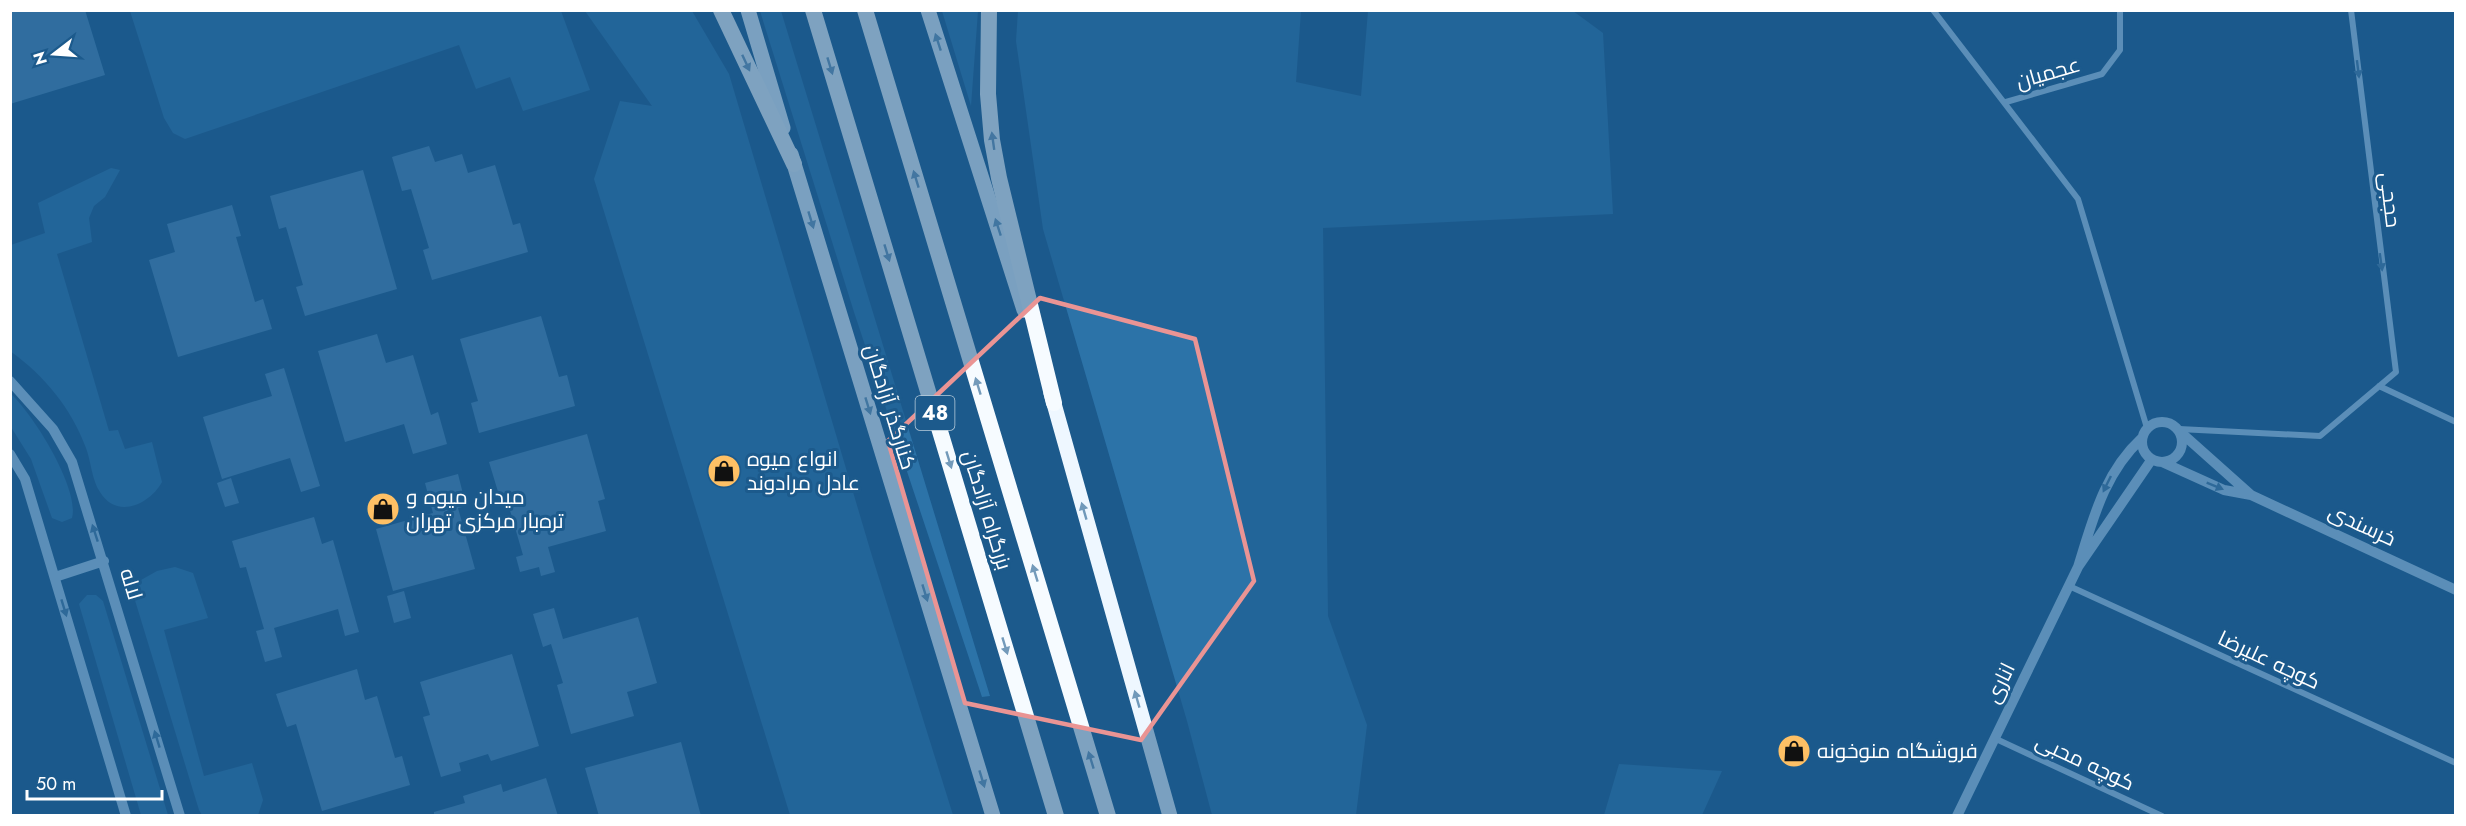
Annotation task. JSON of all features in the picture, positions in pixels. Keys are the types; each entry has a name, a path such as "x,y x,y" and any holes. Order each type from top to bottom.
{"highway":[{"path":"721,10 794,164"},
{"name":"بزرگراه آزادگان","path":"813,10 1056,816"},
{"name":"بزرگراه آزادگان","path":"865,10 1108,816"},
{"path":"989,10 988,94 996,159 1054,403"}],"main road":[{"name":"کنارگذر آزادگان","path":"747,10 993,816"},
{"path":"928,10 1054,403 1170,816"}],"street":[{"path":"1933,10 2006,102 2078,199 2145,433 2144,450 2157,461 2224,490 2251,495"},
{"name":"عجمیان","path":"2006,102 2102,74 2120,50 2120,10"},
{"name":"حججی","path":"2351,10 2396,372 2379,386"},
{"name":"لاله","path":"10,381 53,429 72,462 180,816"},
{"path":"2177,429 2320,436 2379,386 2456,422"},
{"path":"2145,433 2161,422 2177,429 2251,495"},
{"path":"2157,461 2178,453 2182,441 2177,429"},
{"name":"اناری","path":"1957,816 2078,567 2097,505 2110,478 2124,454 2145,433"},
{"path":"10,454 25,479 126,816"},
{"name":"اناری","path":"2078,567 2157,461"},
{"name":"خرسندی","path":"2251,495 2456,590"},
{"path":"55,577 104,561"},
{"name":"کوچه علیرضا","path":"2069,586 2456,763"},
{"name":"کوچه محبی","path":"1994,738 2162,816"}],"highlighted area":[{"path":"1040,298 1195,339 1254,581 1141,740 965,703 888,441"}],"shaded area":[{"path":"130,11 561,11 590,90 523,111 510,77 476,89 459,45 185,139 173,133 164,118"},
{"path":"585,11 692,11 729,74 872,556 953,815 790,815 594,179 620,101 652,106"},
{"path":"760,11 781,11 990,696 982,697 854,312"},
{"path":"942,11 978,11 971,106"},
{"path":"1018,11 1301,11 1296,82 1361,96 1368,11 1573,11 1603,33 1613,214 1323,228 1328,616 1367,725 1356,815 1212,815 1187,721 1043,229 1016,41"},
{"path":"111,168 120,170 105,197 94,206 89,218 92,242 57,254 109,431 118,430 125,449 152,442 162,482 150,497 133,506 124,507 107,501 100,492 80,433 65,406 35,371 10,351 11,245 45,233 38,203"},
{"path":"11,394 42,434 62,471 73,505 72,518 62,522 52,518 31,459 11,427"},
{"path":"175,567 193,573 208,618 164,630 204,776 252,763 263,800 258,815 202,815 199,810 134,597 141,580 157,571"},
{"path":"87,595 96,595 103,601 168,815 141,815 79,604"},
{"path":"1619,764 1722,771 1702,815 1604,815"}],"building":[{"path":"10,10 85,10 105,75 10,104"},
{"path":"429,146 435,162 462,154 468,173 495,165 513,225 520,223 528,252 432,280 423,250 429,248 411,189 402,191 392,157"},
{"path":"363,170 397,289 305,316 296,287 303,285 286,227 279,229 270,196"},
{"path":"232,205 241,236 236,237 255,302 263,299 272,329 178,357 149,260 175,252 167,224"},
{"path":"541,316 559,377 567,375 575,406 479,433 471,403 478,401 460,339"},
{"path":"377,334 386,363 413,355 431,415 438,412 447,444 413,454 404,424 345,442 318,351"},
{"path":"284,368 320,486 301,492 290,458 222,479 203,417 272,396 265,374"},
{"path":"587,434 605,499 598,501 606,531 548,547 555,572 541,576 539,567 520,572 516,557 523,555 505,493 499,495 489,462"},
{"path":"458,474 466,506 458,508 475,569 393,591 376,529 433,513 425,483"},
{"path":"231,478 239,503 225,507 217,483"},
{"path":"314,517 322,544 333,540 359,632 345,636 338,609 274,628 282,657 265,662 256,631 264,629 246,567 240,568 232,541"},
{"path":"404,591 411,618 394,623 387,596"},
{"path":"554,608 563,639 638,617 657,683 627,692 634,716 571,734 557,685 563,683 551,644 543,647 533,614"},
{"path":"512,654 539,746 491,761 488,754 459,763 461,771 441,777 423,717 430,715 420,682"},
{"path":"357,669 365,700 377,696 395,758 402,756 410,785 322,811 296,724 287,727 276,694"},
{"path":"681,742 701,816 599,816 585,768"},
{"path":"546,778 558,816 434,816 434,812 465,803 463,796 501,784 503,792"}],"place":[{"name":"انواع میوه عادل مرادوند","path":"724,471"},
{"name":"میدان میوه و تره‌بار مرکزی تهران","path":"383,509"},
{"name":"فروشگاه منوخونه","path":"1794,751"}]}
